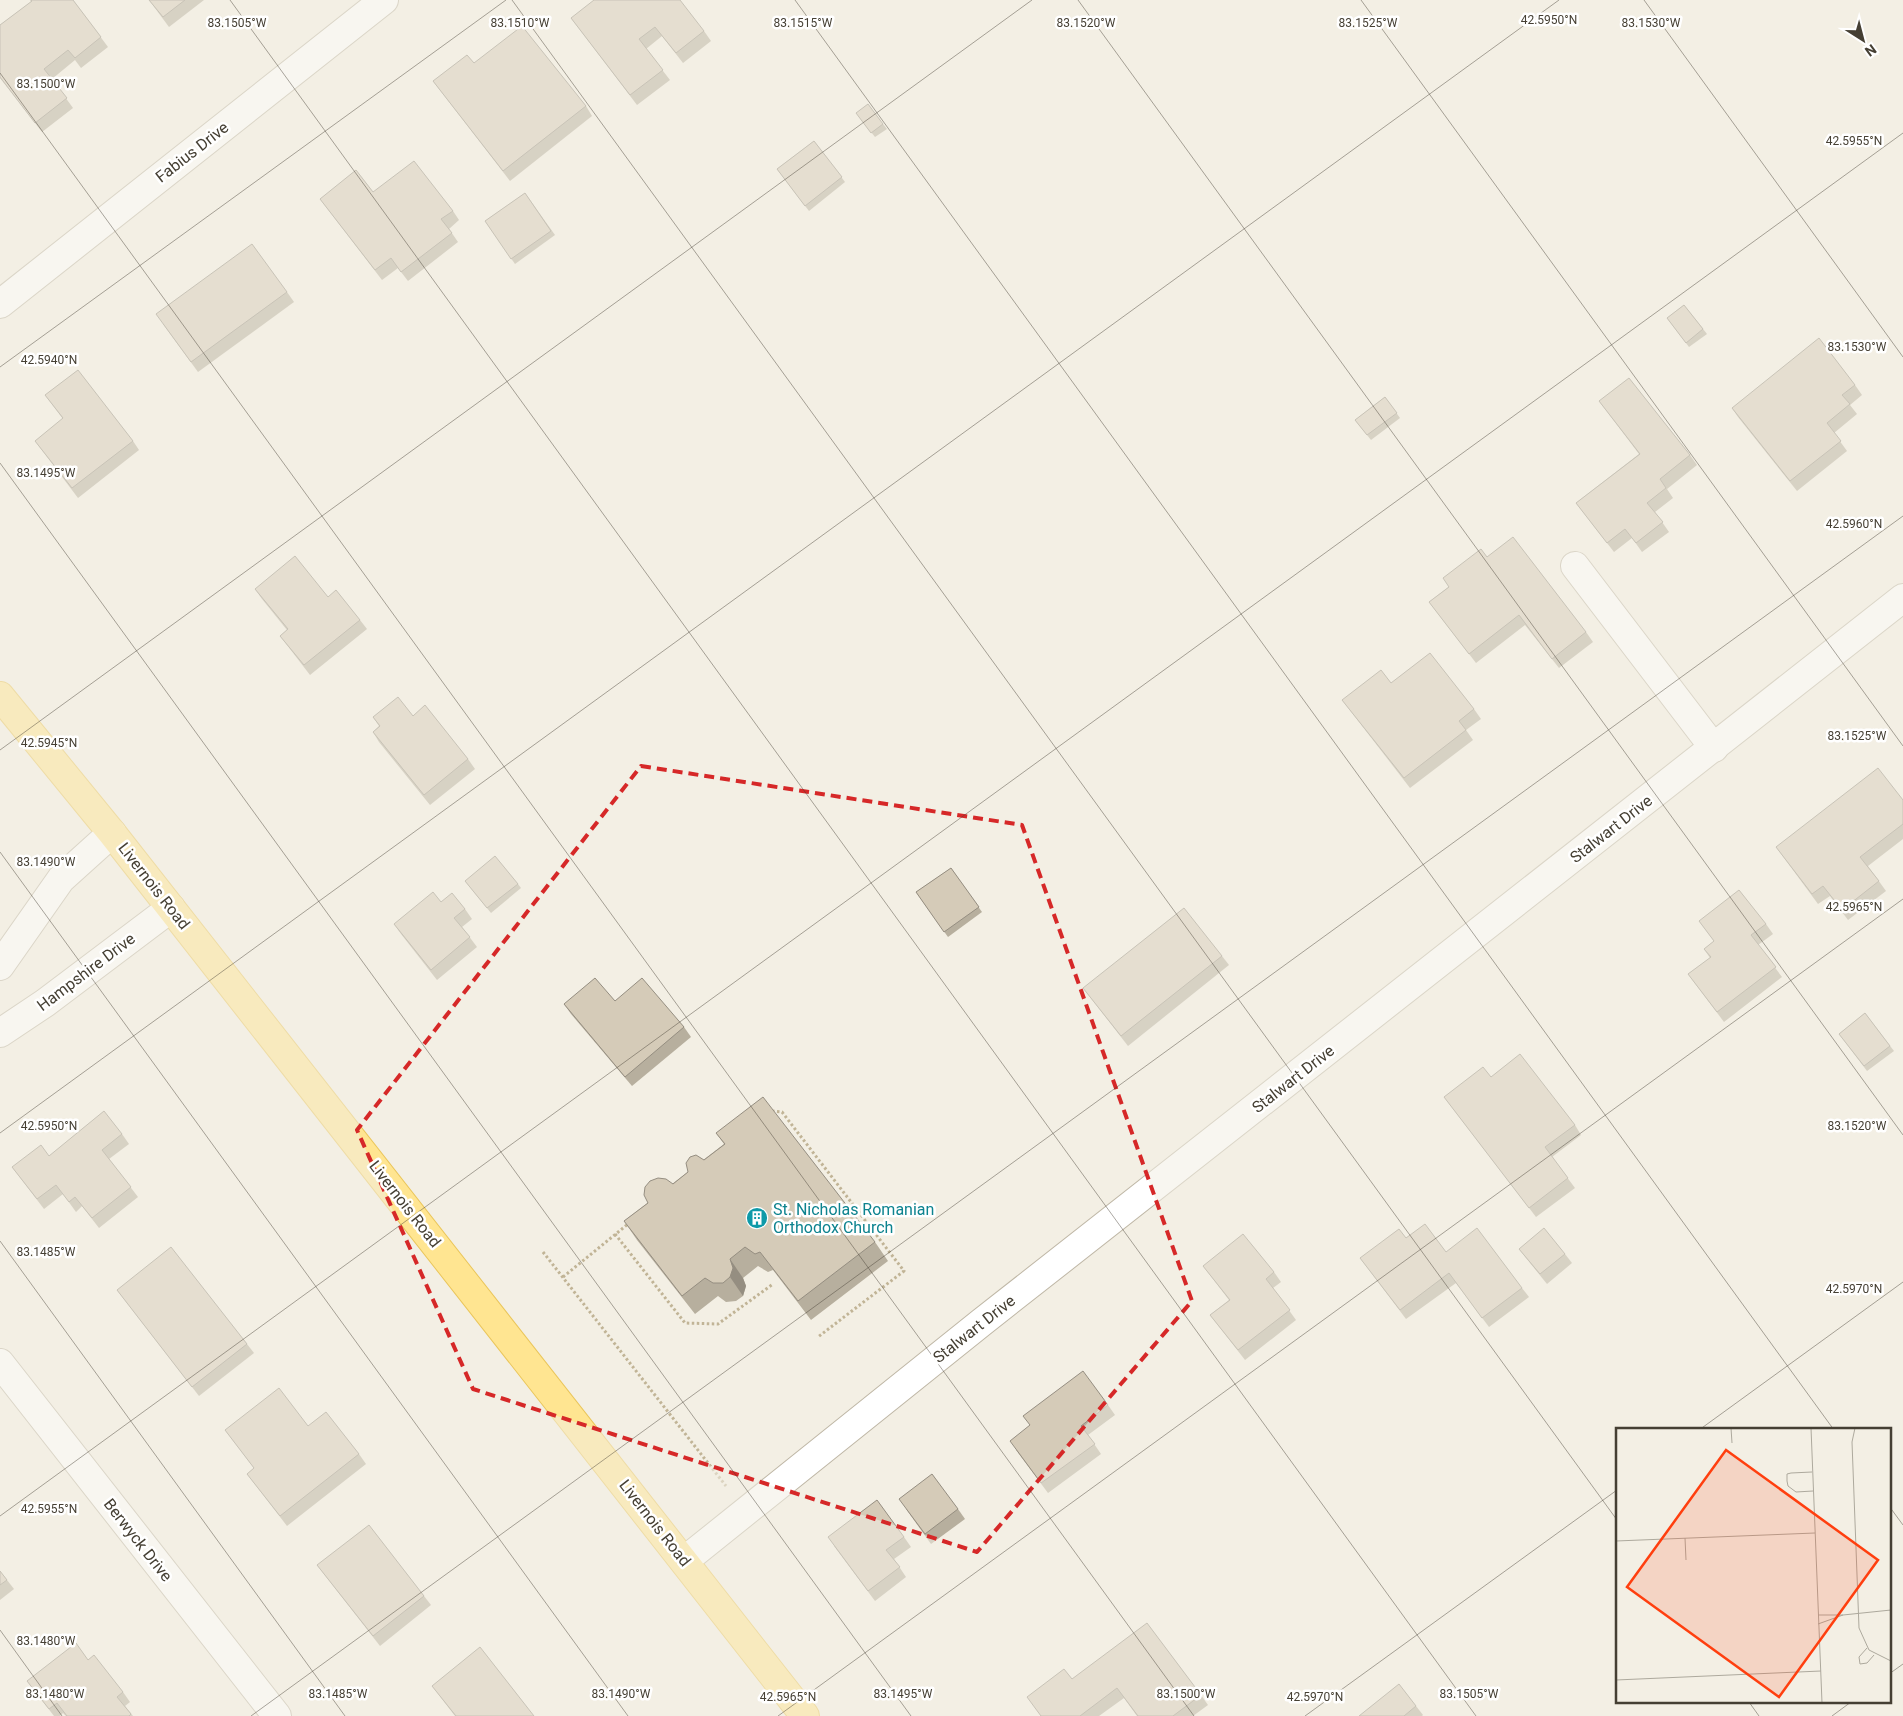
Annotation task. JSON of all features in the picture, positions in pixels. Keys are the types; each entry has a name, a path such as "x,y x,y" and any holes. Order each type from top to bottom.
{"main road":[{"name":"Livernois Road","path":"0,696 112,833 805,1716"}],"street":[{"name":"Fabius Drive","path":"0,304 384,0"},
{"path":"1575,566 1714,748"},
{"name":"Stalwart Drive","path":"684,1561 982,1322 1903,598"},
{"path":"0,966 61,879 112,833"},
{"name":"Hampshire Drive","path":"0,1033 45,1003 171,908"},
{"name":"Berwyck Drive","path":"0,1363 277,1716"}],"path":[{"path":"768,1110 782,1112 904,1271 818,1337"},
{"path":"563,1277 631,1222"},
{"path":"615,1234 685,1323 718,1324 772,1284"},
{"path":"544,1252 728,1489"}],"highlighted area":[{"path":"641,766 1022,825 1192,1301 977,1552 473,1389 357,1130"}],"building":[{"path":"31,0 73,0 101,37 75,58 68,50 44,69 67,98 35,123 0,77 0,25"},
{"path":"149,0 185,0 163,17"},
{"path":"594,0 680,0 704,31 676,53 655,27 639,39 663,70 630,95 571,18"},
{"path":"522,26 586,106 503,171 433,81 467,55 474,63"},
{"path":"868,104 883,124 871,133 856,113"},
{"path":"814,141 842,177 805,206 777,169"},
{"path":"414,161 453,211 441,219 452,233 401,272 391,258 375,270 320,199 356,170 373,192"},
{"path":"525,193 551,231 511,259 485,221"},
{"path":"252,244 287,292 191,362 156,314"},
{"path":"1684,305 1703,329 1686,343 1667,318"},
{"path":"1819,338 1855,385 1842,395 1850,404 1827,423 1841,441 1790,481 1732,408"},
{"path":"78,370 133,441 72,488 35,441 63,418 45,395"},
{"path":"1629,378 1690,455 1660,479 1666,488 1647,503 1663,522 1636,543 1625,529 1607,543 1576,503 1640,454 1599,401"},
{"path":"1385,397 1397,413 1367,435 1355,420"},
{"path":"1513,537 1586,632 1552,659 1519,615 1469,654 1429,602 1449,587 1443,578 1481,549 1487,557"},
{"path":"295,556 328,597 336,590 360,620 304,665 280,636 288,629 255,589"},
{"path":"1430,653 1474,709 1459,721 1466,730 1404,778 1342,700 1381,670 1391,683"},
{"path":"398,697 413,716 425,705 468,759 424,795 373,732 380,726 373,717"},
{"path":"1878,768 1903,800 1903,824 1860,857 1879,881 1842,910 1823,886 1812,894 1776,847"},
{"path":"495,856 518,884 487,908 465,881"},
{"path":"951,868 979,907 944,932 916,892"},
{"path":"1739,890 1766,924 1751,935 1776,967 1717,1012 1688,974 1711,957 1704,949 1714,941 1699,921"},
{"path":"433,892 441,902 452,893 465,909 454,918 470,937 431,970 394,924"},
{"path":"1184,908 1222,956 1121,1036 1083,988"},
{"path":"595,978 615,1001 642,978 684,1027 625,1077 564,1004"},
{"path":"1865,1013 1890,1046 1864,1066 1839,1034"},
{"path":"1520,1054 1575,1125 1545,1147 1568,1178 1529,1208 1444,1097 1483,1067 1491,1077"},
{"name":"St. Nicholas Romanian Orthodox Church","path":"763,1097 875,1242 798,1301 760,1252 755,1254 745,1247 730,1259 733,1268 730,1277 723,1283 713,1283 705,1278 682,1296 624,1221 648,1203 644,1195 645,1187 650,1181 658,1178 666,1179 673,1184 688,1172 686,1163 690,1157 696,1155 704,1160 725,1144 716,1133"},
{"path":"104,1111 122,1134 102,1150 131,1187 92,1218 75,1197 69,1202 56,1185 37,1199 12,1167 41,1145 49,1156"},
{"path":"1425,1224 1446,1252 1477,1228 1522,1288 1482,1318 1449,1273 1400,1310 1360,1258 1399,1229 1406,1238"},
{"path":"1544,1228 1565,1254 1540,1274 1519,1249"},
{"path":"1243,1234 1274,1272 1266,1279 1290,1310 1238,1350 1210,1315 1230,1300 1203,1266"},
{"path":"171,1247 247,1344 192,1387 117,1290"},
{"path":"1083,1371 1108,1405 1081,1426 1095,1444 1041,1483 1010,1441 1030,1425 1023,1416"},
{"path":"279,1388 308,1426 326,1412 359,1454 280,1516 247,1474 254,1468 225,1430"},
{"path":"932,1474 958,1509 925,1534 899,1499"},
{"path":"877,1500 904,1537 886,1550 900,1567 868,1591 828,1537"},
{"path":"369,1525 424,1596 373,1636 317,1565"},
{"path":"0,1571 7,1580 0,1585"},
{"path":"1147,1623 1201,1695 1173,1716 1138,1716 1117,1688 1080,1716 1041,1716 1027,1697 1064,1669 1072,1679"},
{"path":"76,1643 88,1660 94,1655 123,1692 117,1697 131,1714 129,1716 67,1716 57,1703 49,1709 27,1681"},
{"path":"480,1647 534,1716 456,1716 432,1686"},
{"path":"1399,1684 1416,1706 1404,1716 1359,1716"}],"place":[{"name":"St. Nicholas Romanian Orthodox Church","path":"757,1218"}]}
